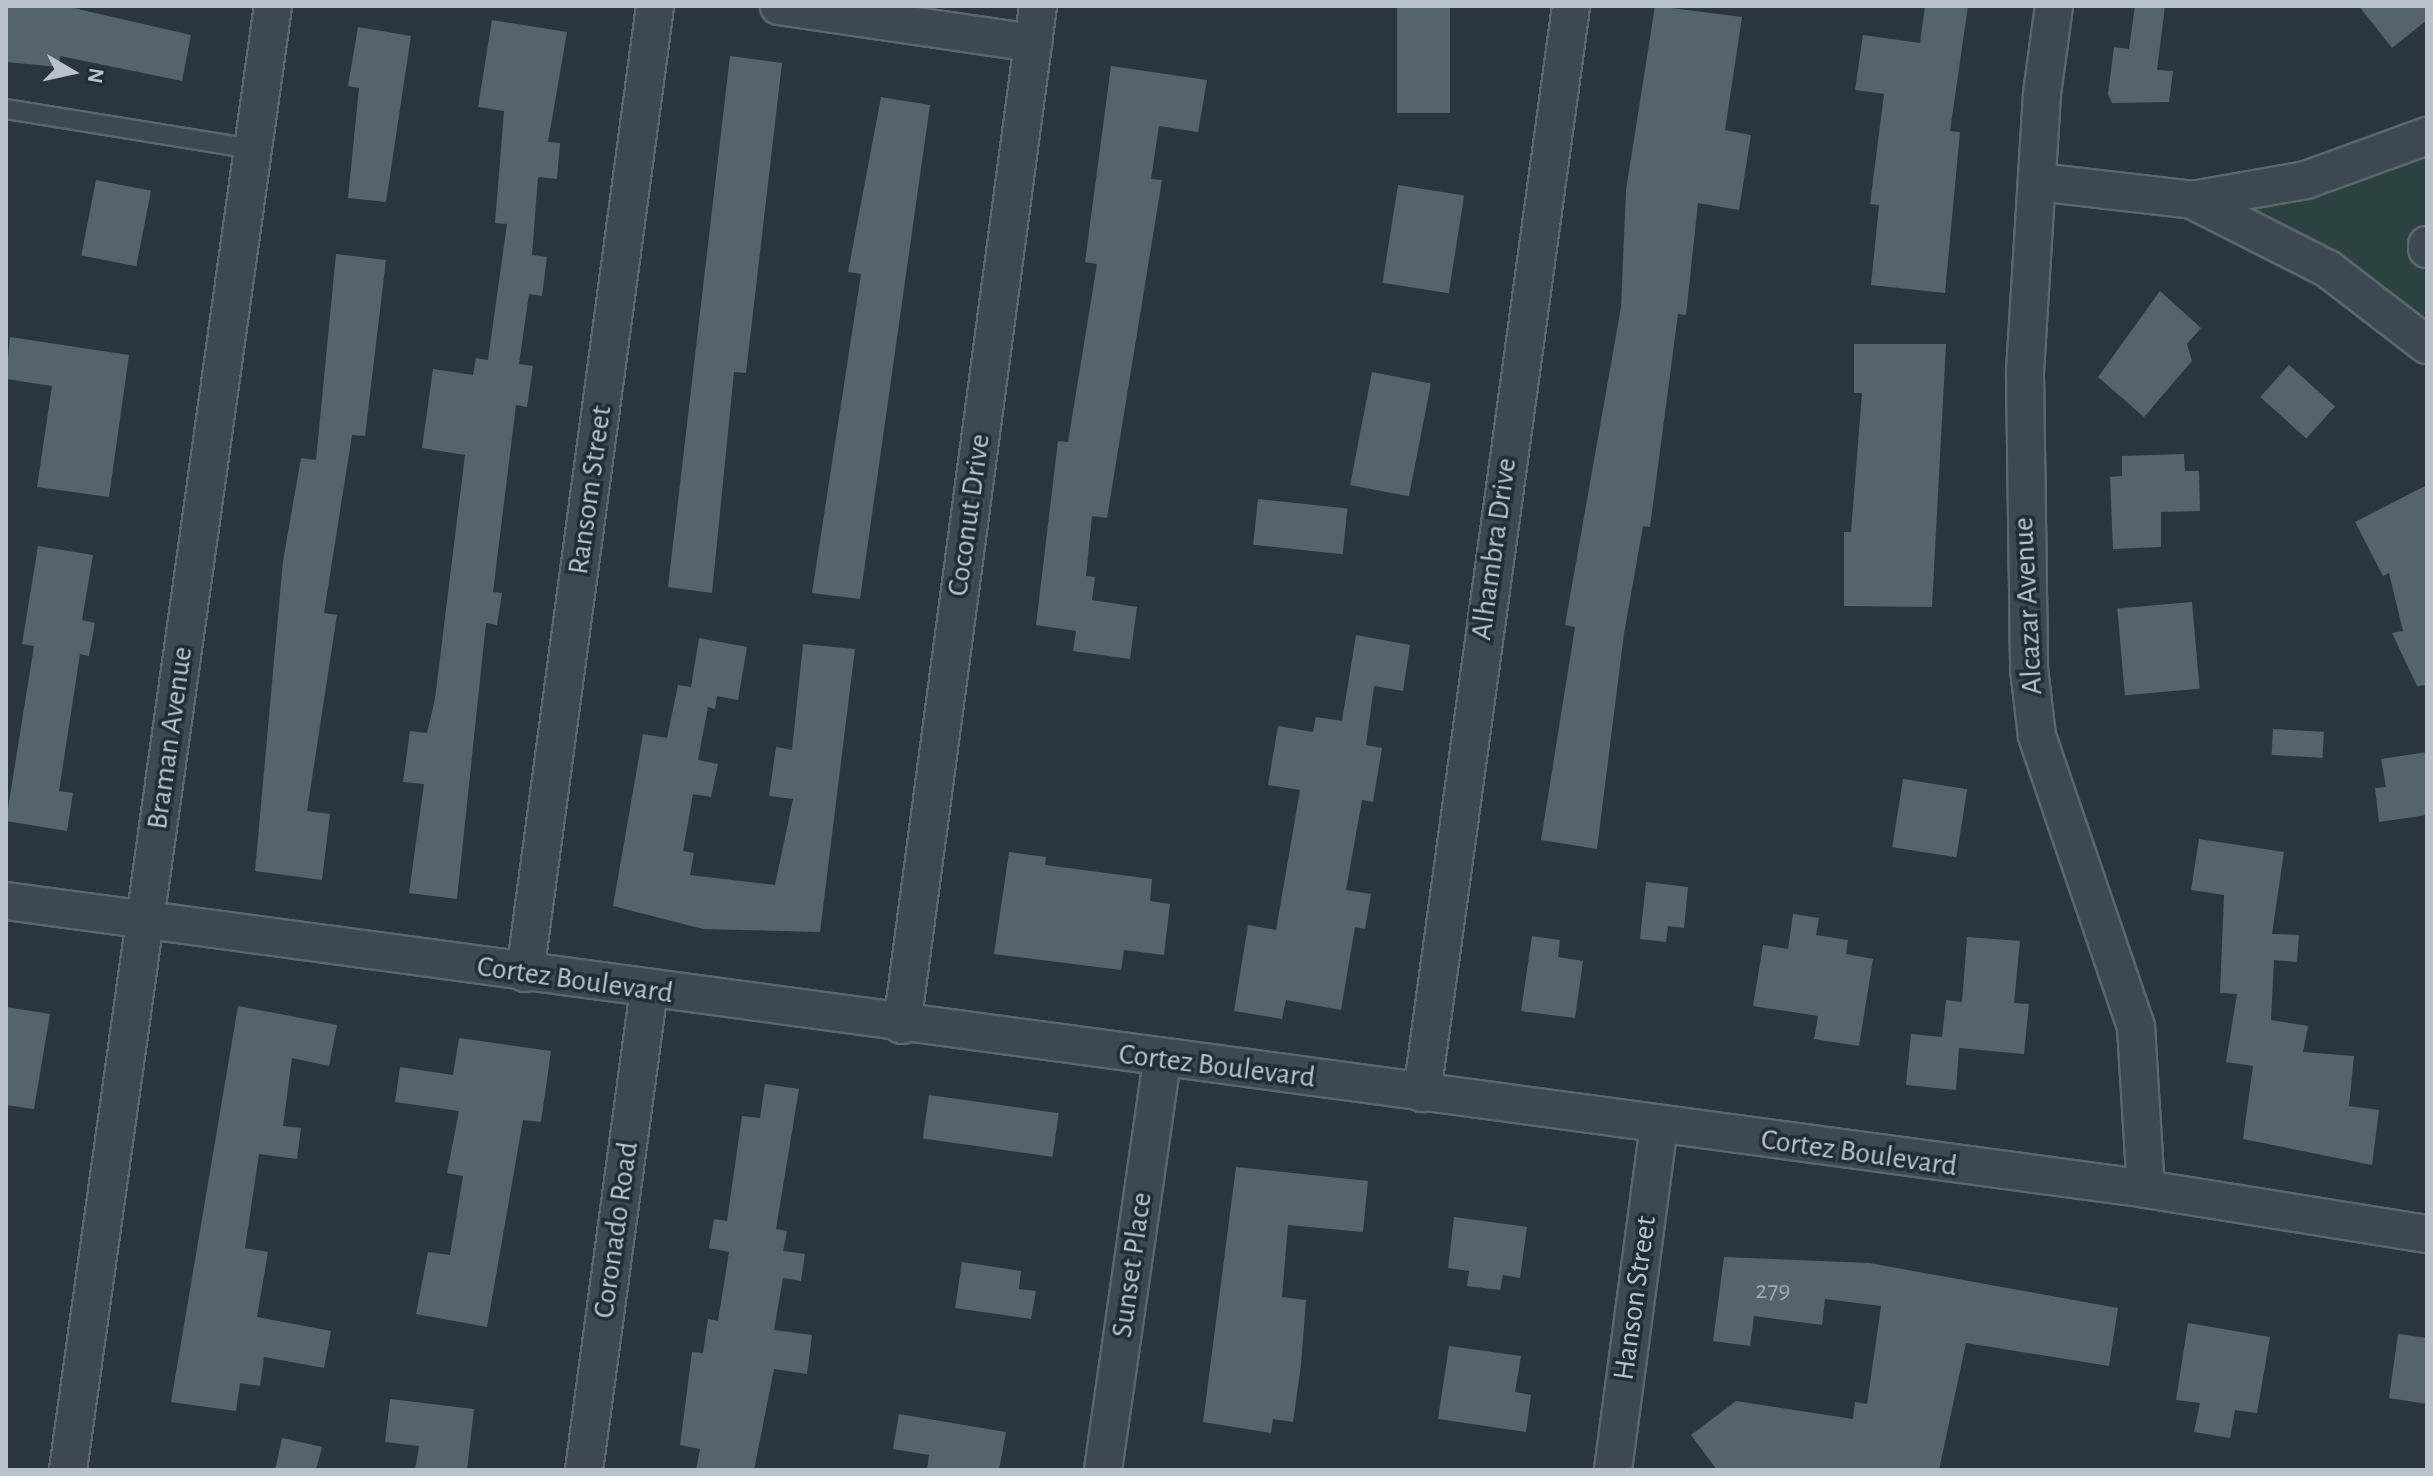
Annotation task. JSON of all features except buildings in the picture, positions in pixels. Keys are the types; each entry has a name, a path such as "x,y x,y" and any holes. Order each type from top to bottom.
{"street":[{"name":"Braman Avenue","path":"68,1470 273,6"},
{"name":"Ransom Street","path":"525,973 655,6"},
{"path":"779,6 1033,43"},
{"name":"Coconut Drive","path":"902,1025 1038,6"},
{"name":"Alhambra Drive","path":"1422,1093 1571,6"},
{"name":"Alcazar Avenue","path":"2054,6 2038,182 2022,488 2029,669 2037,736 2136,1027 2149,1146 2146,1189"},
{"path":"2038,182 2193,200 2306,180 2427,136"},
{"path":"2193,200 2328,269 2427,345"},
{"name":"Cortez Boulevard","path":"6,901 1659,1127 2146,1189 2427,1234"},
{"name":"Coronado Road","path":"584,1470 649,990"},
{"name":"Sunset Place","path":"1103,1470 1162,1059"},
{"name":"Hanson Street","path":"1613,1470 1659,1127"}],"lane":[{"path":"6,109 253,149"}],"green space":[{"path":"2427,136 2427,345 2225,211"}]}
